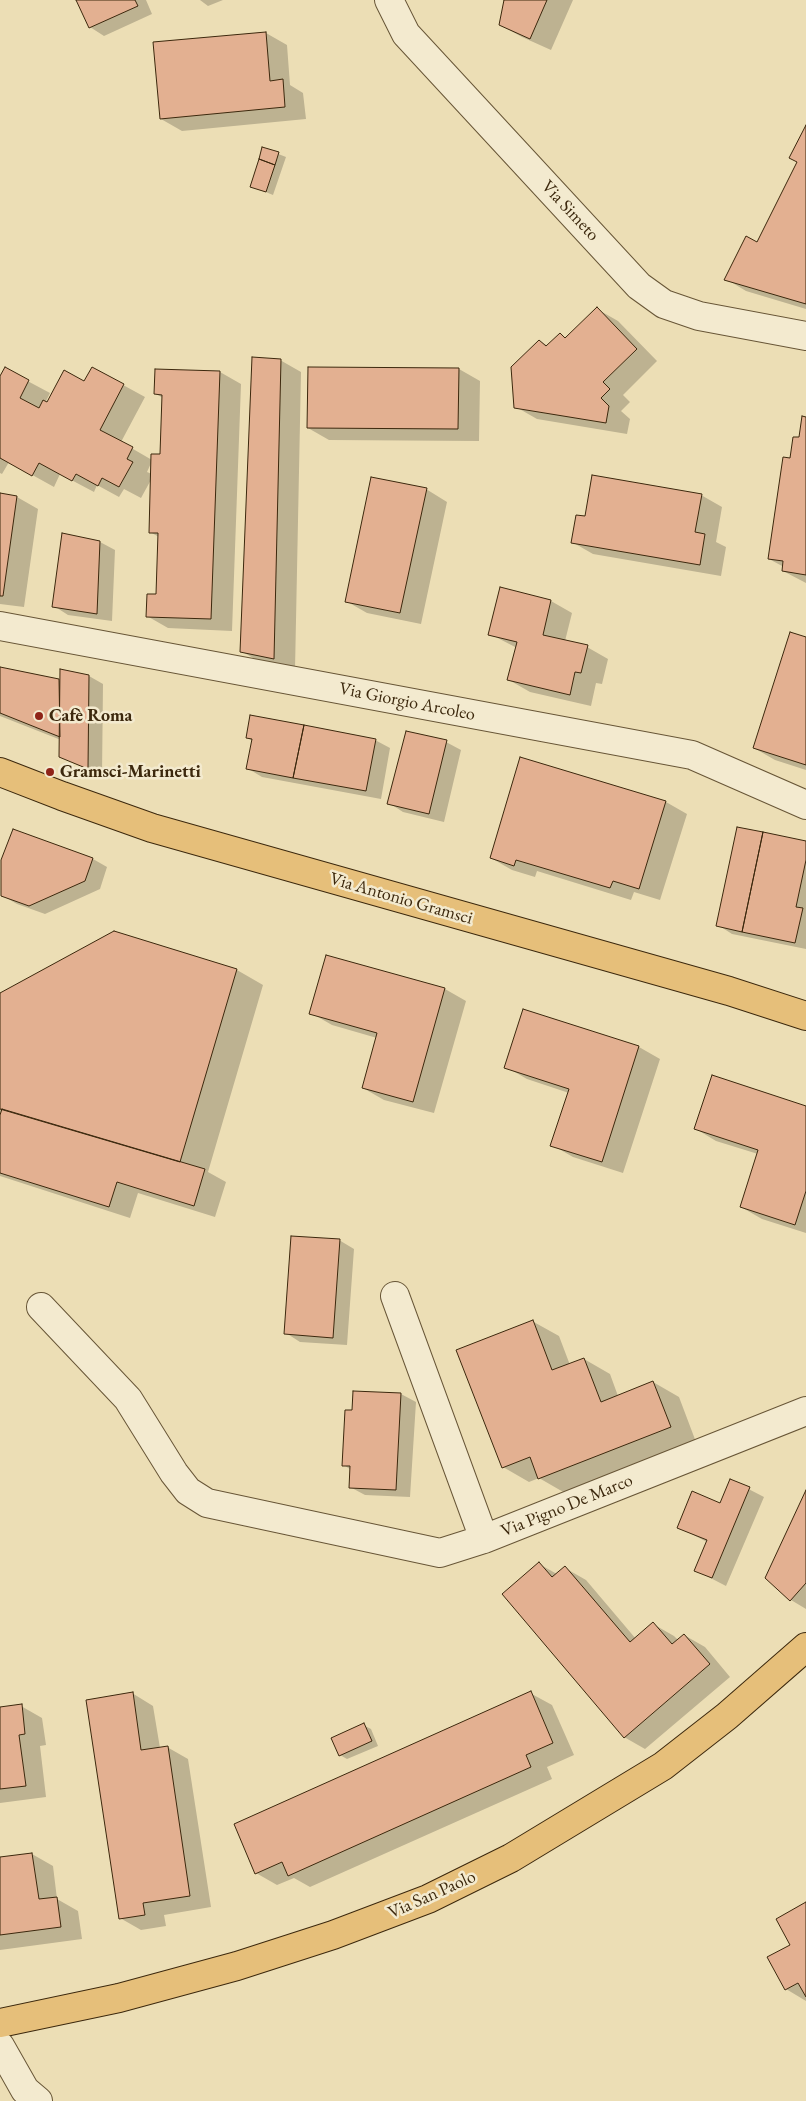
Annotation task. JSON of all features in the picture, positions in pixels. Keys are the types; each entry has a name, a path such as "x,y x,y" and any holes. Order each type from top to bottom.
{"main road":[{"name":"Via Antonio Gramsci","path":"0,772 152,828 729,991 806,1016"},
{"name":"Via San Paolo","path":"0,2023 119,1998 238,1966 333,1935 428,1899 512,1858 663,1766 727,1716 806,1647"}],"street":[{"name":"Via Simeto","path":"390,0 393,12 406,34 639,286 664,304 699,316 806,336"},
{"name":"Via Giorgio Arcoleo","path":"0,626 692,755 806,805"},
{"name":"Via Pigno De Marco","path":"396,1296 484,1539 806,1411"},
{"path":"41,1307 128,1400 174,1473 188,1491 207,1503 440,1553 484,1539"},
{"path":"0,2046 25,2090 38,2101"}],"building":[{"path":"76,0 135,0 138,6 89,28"},
{"path":"504,0 547,0 530,39 499,25"},
{"path":"266,32 270,81 283,79 285,107 160,119 153,42"},
{"path":"806,125 806,304 724,280 746,236 757,242 797,162 789,158"},
{"path":"262,147 279,152 275,165 259,159"},
{"path":"259,159 275,165 266,192 250,187"},
{"path":"597,307 637,349 603,382 610,389 601,398 609,406 606,423 514,408 511,367 539,340 546,346 560,333 565,338"},
{"path":"252,357 281,359 274,659 240,652"},
{"path":"5,367 29,380 20,398 39,408 43,400 47,402 64,370 84,381 92,367 124,384 100,430 133,447 127,459 133,462 119,487 102,478 98,486 76,474 72,481 39,463 32,476 0,458 0,376"},
{"path":"308,367 459,368 458,429 307,428"},
{"path":"155,369 220,371 211,619 146,617 147,594 156,594 158,533 149,533 151,454 160,454 162,395 154,394"},
{"path":"802,416 806,417 806,575 782,571 783,561 768,559 783,457 790,458 793,437 799,437"},
{"path":"592,475 702,494 695,532 705,534 700,565 571,543 576,515 585,516"},
{"path":"371,477 427,488 400,613 345,602"},
{"path":"0,493 17,496 3,596 0,596"},
{"path":"62,533 100,541 97,614 52,607"},
{"path":"500,587 551,600 543,635 588,645 581,673 575,672 570,695 507,680 517,642 488,635"},
{"path":"790,632 806,637 806,765 753,748"},
{"path":"0,667 59,679 60,737 0,713"},
{"path":"60,669 89,675 88,769 59,757"},
{"path":"250,715 304,725 293,778 246,769 252,739 246,738"},
{"path":"304,725 376,739 366,791 293,778"},
{"path":"406,731 447,740 429,814 387,804"},
{"path":"520,757 666,801 639,889 613,881 610,888 516,860 514,866 490,858"},
{"path":"737,827 763,832 742,932 716,926"},
{"path":"13,829 93,858 85,881 29,906 1,896 1,860"},
{"path":"763,832 806,841 806,860 796,907 803,908 795,943 742,932"},
{"path":"114,931 237,969 180,1162 0,1109 0,993"},
{"path":"326,955 445,988 413,1102 362,1088 377,1033 309,1014"},
{"path":"523,1009 639,1046 602,1162 550,1146 569,1089 504,1068"},
{"path":"712,1075 806,1106 806,1191 795,1225 740,1207 758,1150 694,1129"},
{"path":"2,1109 205,1169 194,1206 117,1182 109,1207 0,1173 0,1115"},
{"path":"291,1236 340,1239 333,1338 284,1334"},
{"path":"533,1320 552,1370 584,1358 601,1402 653,1381 671,1427 538,1479 530,1457 502,1468 456,1350"},
{"path":"353,1391 401,1393 396,1490 349,1488 350,1466 342,1466 345,1410 352,1410"},
{"path":"730,1479 750,1487 712,1578 694,1571 707,1540 677,1528 692,1491 720,1503"},
{"path":"806,1490 806,1583 790,1601 765,1578"},
{"path":"539,1562 552,1577 565,1566 630,1642 653,1622 672,1644 684,1634 710,1664 624,1738 502,1594"},
{"path":"531,1691 553,1743 526,1755 531,1767 288,1876 282,1862 255,1874 234,1824"},
{"path":"133,1692 141,1750 168,1746 190,1896 143,1903 145,1915 119,1919 86,1700"},
{"path":"22,1704 25,1734 19,1735 26,1786 0,1789 0,1707"},
{"path":"364,1723 372,1741 339,1756 331,1738"},
{"path":"32,1853 39,1899 57,1897 61,1927 0,1935 0,1857"},
{"path":"806,1902 806,1997 798,1983 785,1990 767,1957 790,1945 776,1919"}],"place":[{"name":"Cafè Roma","path":"39,716"},
{"name":"Gramsci-Marinetti","path":"50,772"}]}
